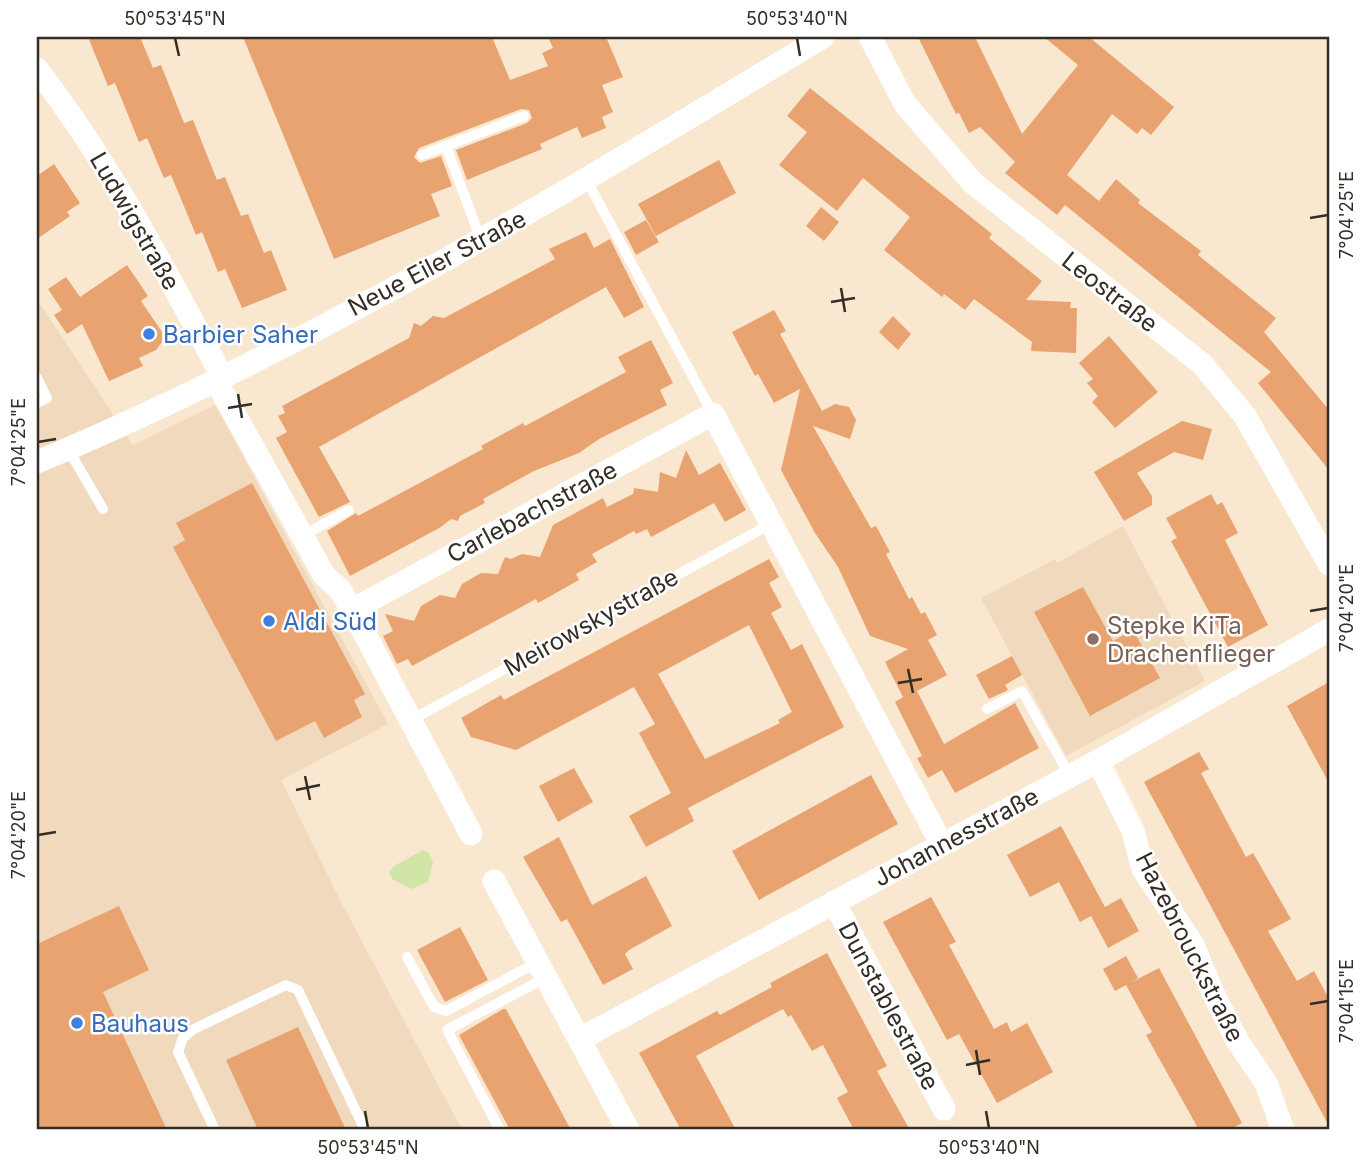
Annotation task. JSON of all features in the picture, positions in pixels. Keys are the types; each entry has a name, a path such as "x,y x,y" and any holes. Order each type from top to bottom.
{"street":[{"name":"Neue Eiler Straße","path":"37,462 219,379 481,240 823,37"},
{"name":"Leostraße","path":"870,37 905,104 973,183 1202,364 1232,397 1329,564"},
{"name":"Ludwigstraße","path":"37,69 72,114 142,228 219,379"},
{"path":"219,379 324,575 340,590 352,610 471,834"},
{"path":"713,414 852,670 942,844"},
{"name":"Carlebachstraße","path":"352,610 713,414"},
{"name":"Johannesstraße","path":"580,1039 1098,761 1329,630"},
{"name":"Hazebrouckstraße","path":"1098,761 1133,831 1143,869 1192,943 1238,1042 1266,1083 1283,1130"},
{"path":"494,881 628,1130"},
{"name":"Dunstablestraße","path":"834,902 944,1109"}],"lane":[{"path":"422,155 524,116"},
{"path":"446,146 481,240"},
{"path":"586,179 713,414"},
{"path":"37,377 47,398 37,404"},
{"path":"68,449 103,509"},
{"path":"302,536 349,510"},
{"name":"Meirowskystraße","path":"411,720 771,524"},
{"path":"987,709 1022,691 1070,776"},
{"path":"407,957 434,1007 446,1011 542,969"},
{"path":"500,1130 447,1030 542,969"},
{"path":"215,1130 178,1052 183,1038 194,1029 270,990 286,985 298,990 365,1130"}],"shaded area":[{"path":"37,299 133,445 215,405 388,724 281,780 340,900 462,1130 37,1130"},
{"name":"Stepke KiTa Drachenflieger","path":"1123,526 1205,681 1066,756 981,598 1055,559 1057,563"}],"green space":[{"path":"423,850 429,853 433,862 428,882 412,889 393,880 389,873 394,866"}],"building":[{"path":"88,37 140,37 153,68 161,65 184,123 193,120 217,180 225,177 241,216 248,214 264,253 271,250 287,290 242,308 225,269 218,272 202,232 196,235 171,175 164,178 147,138 139,142 115,83 108,86"},
{"path":"243,37 492,37 510,80 548,66 542,53 553,48 548,37 606,37 623,77 602,85 613,112 602,117 606,128 582,138 577,127 540,144 542,149 467,180 456,150 527,123 532,118 529,110 521,109 419,148 414,157 420,163 441,156 452,186 431,194 440,216 334,259"},
{"path":"918,37 975,37 1022,134 1078,65 1044,37 1089,37 1174,107 1151,135 1142,128 1137,134 1112,114 1067,175 1099,201 1116,179 1140,200 1138,203 1201,251 1198,255 1276,318 1264,332 1329,410 1329,470 1258,383 1271,372 1065,205 1057,215 1005,173 1015,162 980,127 969,133 959,113 956,114"},
{"path":"810,88 992,234 989,238 1042,281 1026,300 1071,302 1070,308 1077,308 1076,353 1031,351 1032,342 974,299 965,310 944,294 942,297 884,250 910,217 863,178 837,211 779,165 807,132 787,116"},
{"path":"719,160 736,193 656,236 638,204"},
{"path":"54,164 80,203 67,212 70,216 37,239 37,176"},
{"path":"821,207 839,222 824,241 806,226"},
{"path":"646,220 659,242 636,255 624,232"},
{"path":"586,232 594,248 610,239 644,307 624,318 606,287 319,447 350,502 319,517 276,438 287,432 278,416 285,413 282,406 409,338 414,323 421,326 433,316 444,318 555,259 549,249"},
{"path":"127,265 148,296 141,301 162,332 162,342 156,350 139,358 143,366 109,381 82,324 67,334 54,315 62,310 48,289 66,277 80,297"},
{"path":"774,310 786,331 780,334 822,411 835,404 849,407 856,420 850,439 813,426 871,528 876,526 890,552 886,554 909,599 912,597 921,614 925,612 937,635 928,640 947,675 917,691 944,744 1015,703 1039,748 955,793 942,770 928,778 917,758 922,756 895,702 903,697 885,662 908,649 870,636 838,567 815,533 781,470 800,389 774,403 758,374 755,376 732,332"},
{"path":"893,316 911,334 898,350 879,332"},
{"path":"1109,336 1158,392 1115,428 1092,402 1098,396 1087,383 1093,379 1079,363"},
{"path":"651,340 673,383 660,390 667,405 599,439 579,453 534,471 483,499 485,503 460,516 458,521 451,519 350,576 327,531 356,513 358,516 483,449 481,446 523,423 525,426 626,372 618,357"},
{"path":"1182,421 1212,429 1203,460 1174,452 1137,473 1152,496 1152,505 1124,521 1094,472"},
{"path":"686,450 699,475 720,463 746,510 725,522 714,503 651,537 647,529 636,534 634,531 592,554 597,562 576,574 579,580 538,603 536,599 412,666 408,659 397,664 383,636 393,631 385,614 414,621 421,606 440,595 455,598 462,584 481,573 498,574 505,557 511,559 522,554 540,557 553,525 603,498 607,507 633,494 634,488 658,492 660,472 676,478"},
{"name":"Aldi Süd","path":"252,483 365,694 354,700 362,717 324,738 315,721 276,741 173,547 185,540 176,523"},
{"path":"1211,494 1217,505 1222,502 1238,533 1225,540 1268,625 1228,647 1171,541 1177,538 1166,518"},
{"path":"769,559 779,577 769,583 782,607 771,613 791,650 802,644 844,727 688,808 694,821 646,847 629,816 671,793 639,733 655,724 634,687 516,750 471,737 461,718 501,695 504,700","holes":["749,625 792,712 778,720 780,723 705,759 658,674"]},
{"path":"1083,587 1113,641 1133,630 1160,678 1090,716 1034,612"},
{"path":"1012,656 1022,675 1005,685 1008,690 989,699 976,675"},
{"path":"1329,682 1329,783 1287,706"},
{"path":"1199,752 1209,769 1201,773 1246,857 1253,853 1291,919 1268,931 1297,981 1314,971 1329,999 1329,1126 1144,782"},
{"path":"574,768 593,802 558,822 539,786"},
{"path":"871,775 898,824 759,900 732,851"},
{"path":"1061,826 1105,907 1121,898 1139,931 1108,948 1091,916 1080,922 1059,882 1030,897 1007,855"},
{"path":"559,837 592,905 646,876 672,926 629,950 625,954 633,969 603,985 567,919 561,922 523,857"},
{"path":"931,897 956,942 949,945 994,1029 1007,1022 1011,1032 1027,1023 1053,1072 997,1103 959,1034 947,1040 883,922"},
{"name":"Bauhaus","path":"119,906 149,970 103,992 167,1130 37,1130 37,944"},
{"path":"460,927 488,980 445,1002 417,950"},
{"path":"827,953 887,1066 877,1071 910,1130 854,1130 837,1098 848,1092 823,1045 812,1051 791,1015 788,1017 783,1009 696,1056 736,1130 681,1130 639,1053 717,1011 720,1015 772,987 770,983"},
{"path":"1126,956 1138,978 1130,983 1159,968 1242,1123 1229,1130 1199,1130 1146,1035 1152,1032 1126,985 1115,991 1103,969"},
{"path":"506,1009 571,1130 510,1130 459,1035"},
{"path":"298,1027 346,1130 258,1130 226,1060"}],"place":[{"name":"Barbier Saher","path":"149,334"},
{"name":"Aldi Süd","path":"269,621"},
{"name":"Stepke KiTa Drachenflieger","path":"1093,639"},
{"name":"Bauhaus","path":"77,1023"}]}
